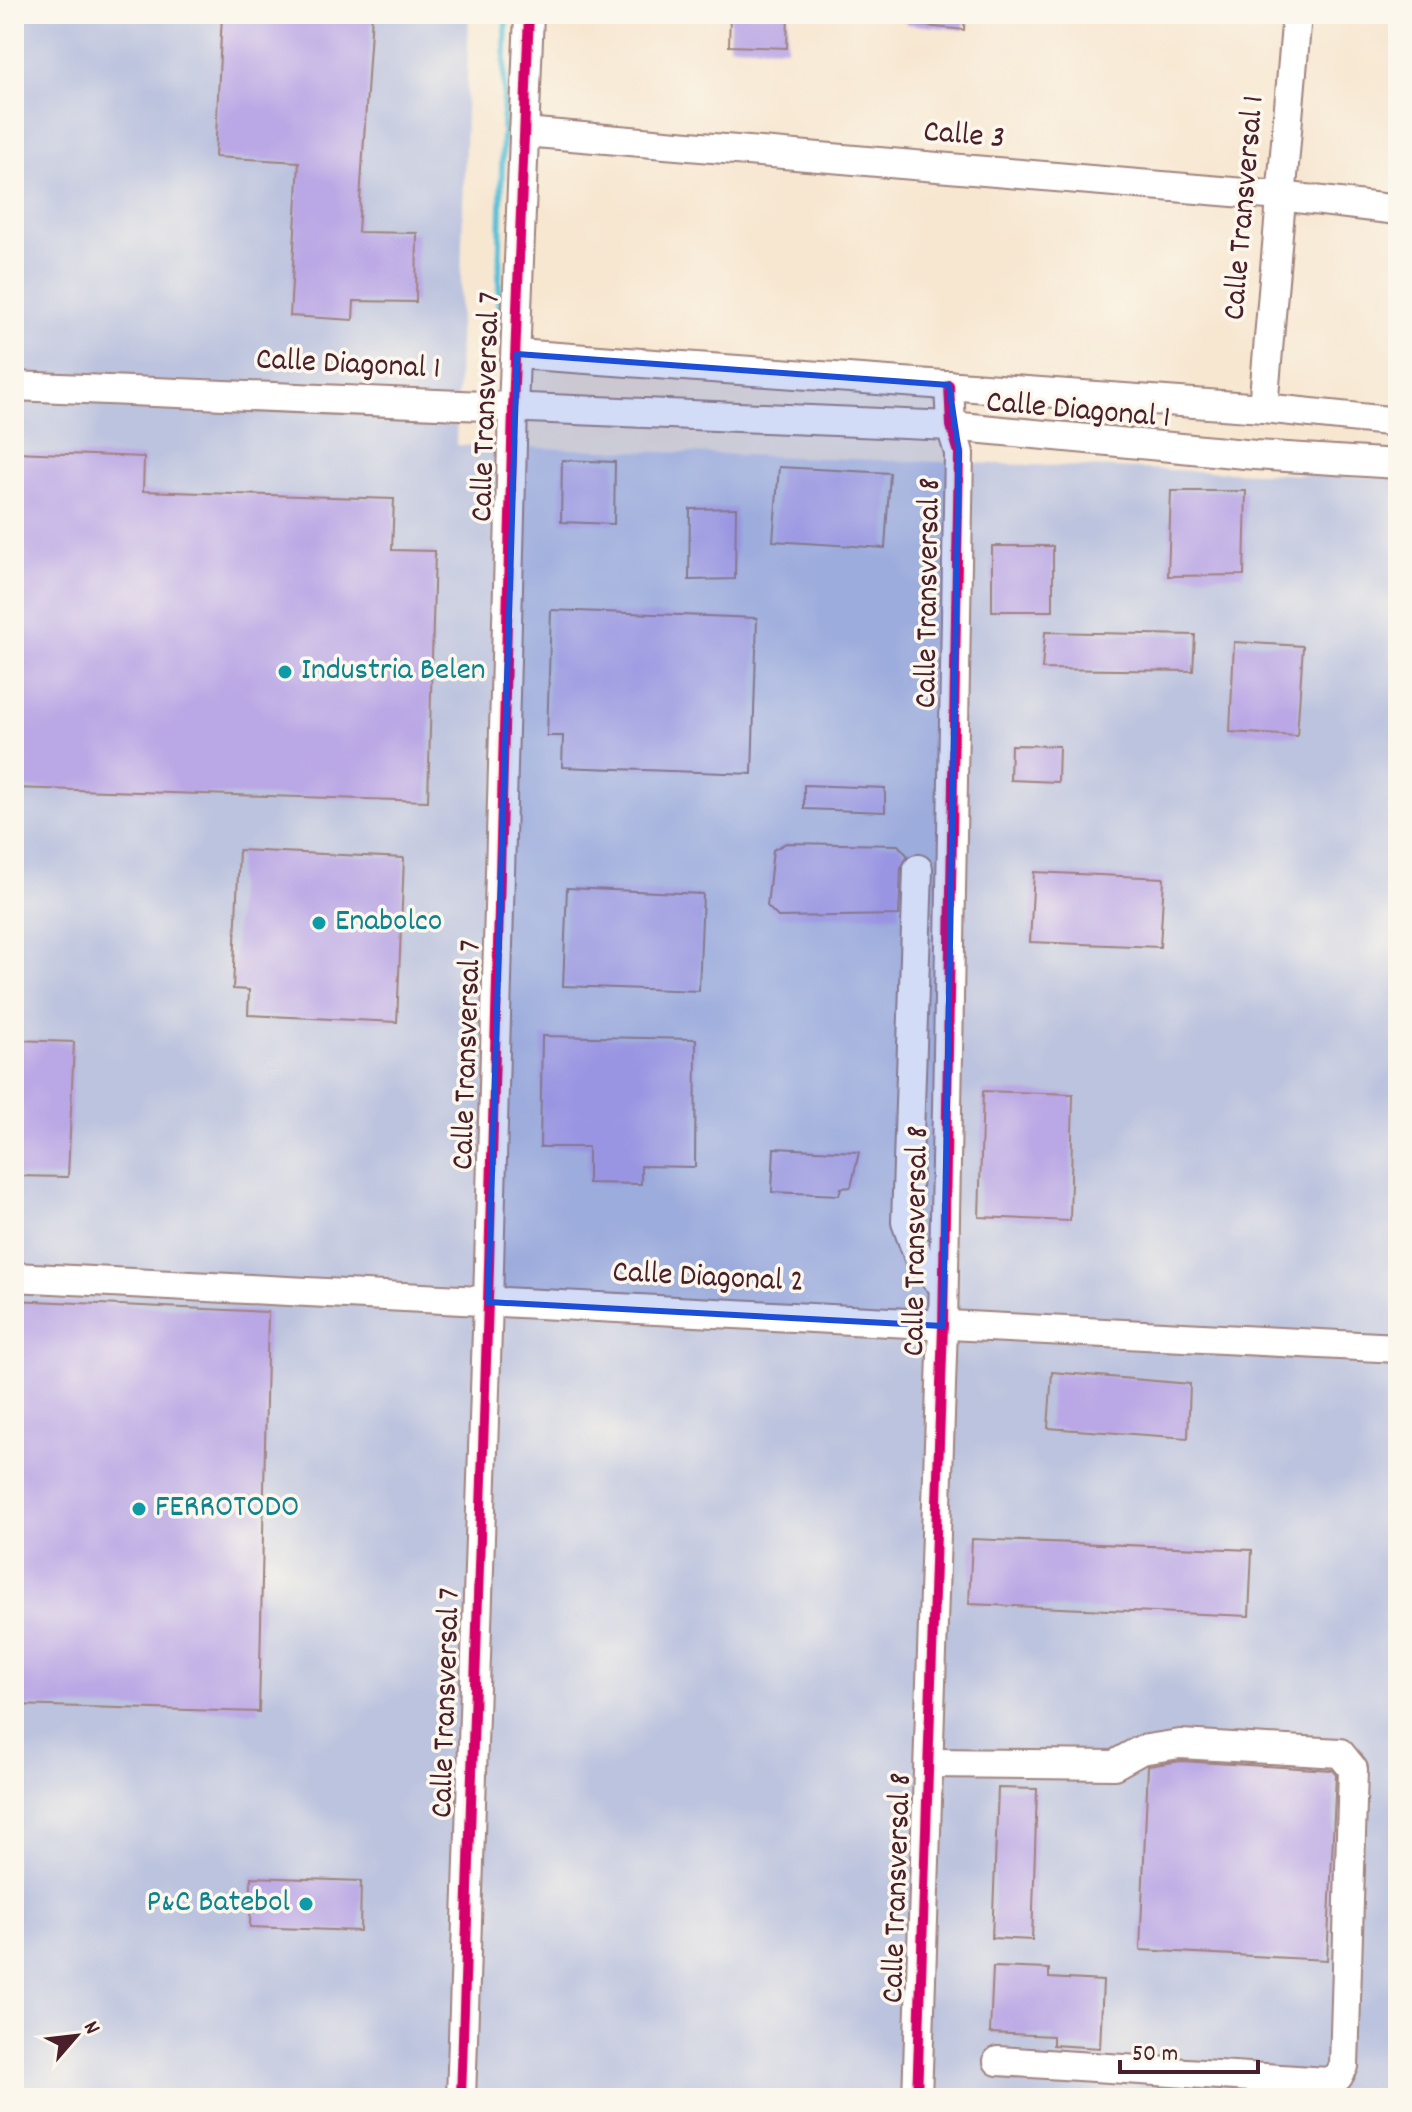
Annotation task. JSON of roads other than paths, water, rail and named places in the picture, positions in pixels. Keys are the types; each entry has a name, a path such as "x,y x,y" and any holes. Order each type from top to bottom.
{"street":[{"name":"Calle Transversal 7","path":"461,2098 488,1302 513,408 529,14"},
{"name":"Calle Transversal 1","path":"1263,408 1297,14"},
{"name":"Calle 3","path":"524,132 1280,196 1398,210"},
{"name":"Calle Diagonal 1","path":"517,354 1263,408 1398,422"},
{"name":"Calle Transversal 8","path":"917,2098 943,1326 959,453 951,426 949,385"},
{"name":"Calle Diagonal 1","path":"14,386 951,426 1255,455 1398,464"},
{"path":"918,869 906,1222 921,1264 943,1285"},
{"name":"Calle Diagonal 2","path":"14,1277 1398,1348"},
{"path":"929,1763 1114,1765 1141,1750 1180,1744 1340,1753 1353,1769 1344,2066 1338,2077 1328,2082 998,2061"}],"waterway":[{"path":"498,322 506,14"}],"place":[{"name":"Industria Belen","path":"285,672"},
{"name":"Enabolco","path":"319,923"},
{"name":"FERROTODO","path":"139,1509"},
{"name":"P&C Batebol","path":"306,1904"}]}
